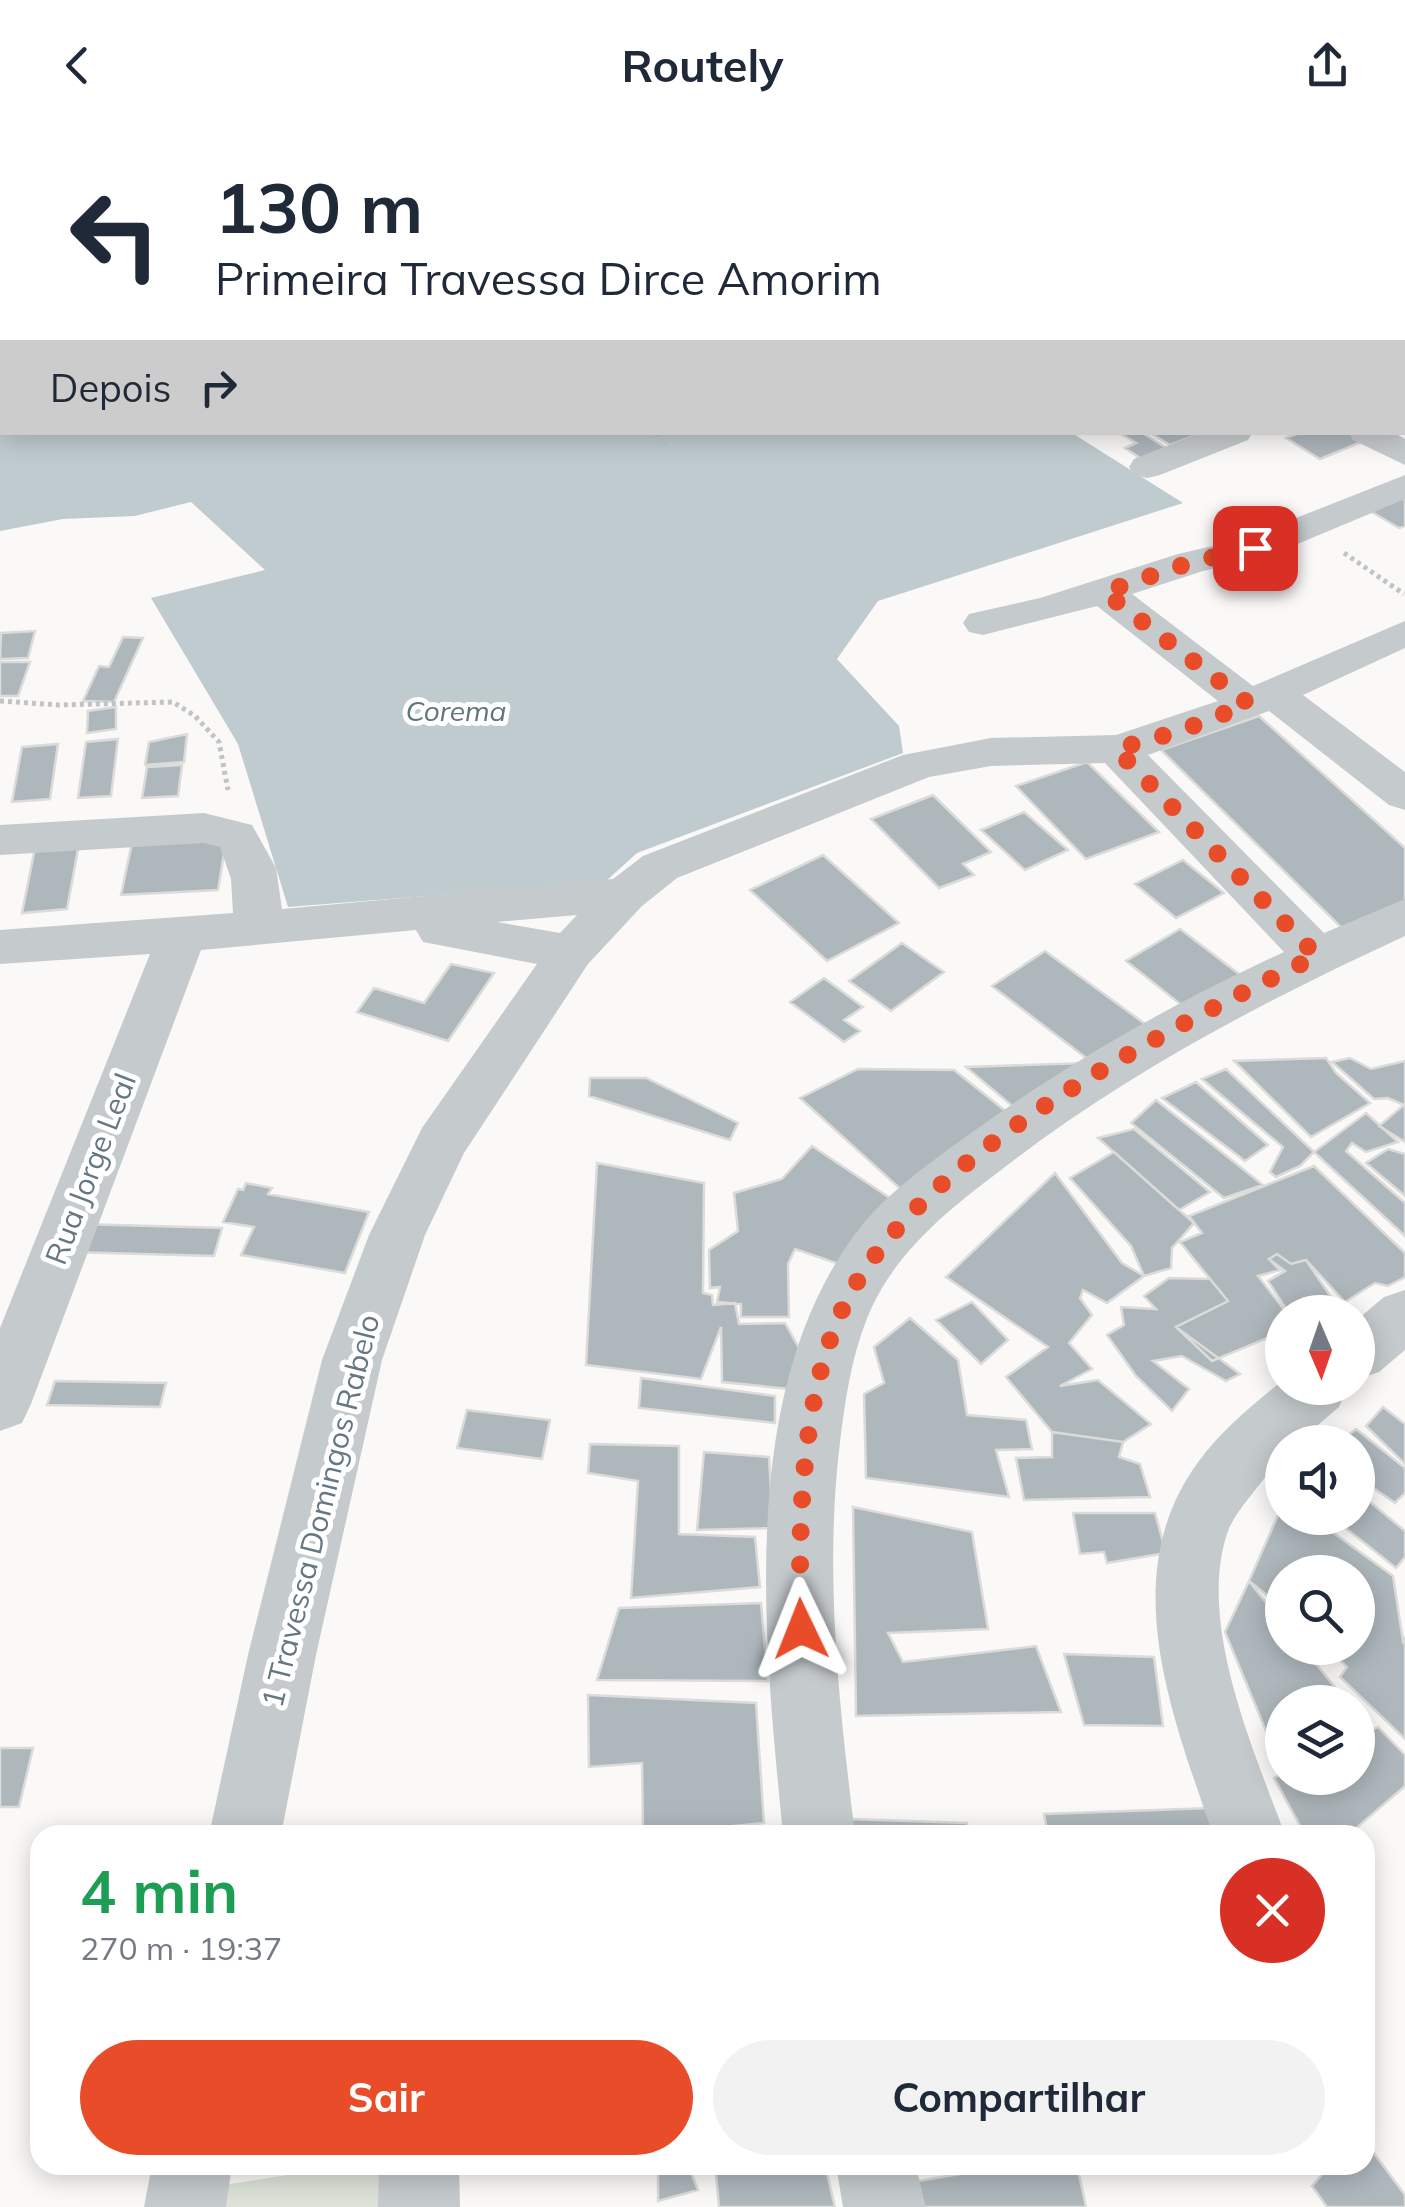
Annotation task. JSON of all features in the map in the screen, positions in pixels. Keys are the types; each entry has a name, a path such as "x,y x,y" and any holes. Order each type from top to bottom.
{"street":[{"path":"1147,467 1227,435"},
{"path":"1371,435 1405,454"},
{"path":"983,623 1104,592 1192,562 1255,548 1405,486"},
{"path":"1104,592 1405,796"},
{"name":"1 Travessa Domingos Rabelo","path":"247,1825 282,1655 352,1360 398,1235 441,1143 570,952 625,894 660,867 918,764 991,752 1116,749 1180,731 1405,633"},
{"path":"1116,749 1317,956"},
{"path":"0,840 204,828 236,836 250,856 257,879 258,927"},
{"path":"0,947 182,935 625,894"},
{"path":"818,1825 807,1727 798,1538 824,1357 860,1276 879,1246 910,1212 1018,1125 1110,1066 1317,956 1405,916"},
{"path":"363,917 570,952"},
{"name":"Rua Jorge Leal","path":"0,1404 182,935"},
{"path":"1375,1340 1405,1315"},
{"path":"1246,1825 1210,1722 1187,1624 1189,1556 1210,1498 1255,1440 1297,1405"},
{"path":"185,2207 190,2175"},
{"path":"419,2175 419,2207"},
{"path":"878,2175 884,2207"}],"path":[{"path":"656,435 667,446"},
{"path":"1306,526 1405,595"},
{"path":"0,701 59,705 174,702 195,716 219,742 236,836"}],"shaded area":[{"path":"287,2175 393,2175 392,2207 214,2207 217,2186"}],"water":[{"name":"Corema","path":"0,435 1075,435 1183,503 878,601 837,659 899,726 903,753 637,853 605,882 288,907 238,744 151,598 265,570 191,502 135,516 63,519 0,531"}],"building":[{"path":"1123,435 1146,435 1168,449 1143,460 1125,448 1136,443"},
{"path":"1154,435 1196,435 1170,445"},
{"path":"1354,435 1364,441 1320,459 1286,438"},
{"path":"1405,496 1405,526 1399,528 1370,511"},
{"path":"35,631 28,658 0,659 1,633"},
{"path":"123,637 143,638 114,702 83,701 99,666 109,667"},
{"path":"0,662 30,662 18,696 0,696"},
{"path":"116,707 116,729 87,733 88,711"},
{"path":"1259,716 1405,848 1405,915 1351,937 1161,750"},
{"path":"187,734 184,762 145,765 149,742"},
{"path":"118,739 111,796 78,798 86,742"},
{"path":"58,744 50,799 12,802 22,747"},
{"path":"1087,762 1159,832 1086,859 1016,786"},
{"path":"182,765 178,796 142,798 147,767"},
{"path":"933,795 991,852 963,864 974,875 939,888 871,819"},
{"path":"1024,812 1068,850 1025,870 981,830"},
{"path":"207,834 225,847 218,890 121,895 133,838"},
{"path":"79,844 67,909 22,913 35,848"},
{"path":"823,855 899,923 827,961 750,890"},
{"path":"1183,860 1224,893 1176,918 1135,884"},
{"path":"1180,929 1243,977 1189,1011 1126,961"},
{"path":"902,943 944,972 891,1011 849,981"},
{"path":"1045,951 1152,1029 1098,1067 992,986"},
{"path":"451,964 494,973 448,1041 357,1012 374,988 424,1003"},
{"path":"824,978 863,1007 844,1020 860,1031 844,1042 790,1002"},
{"path":"1326,1058 1336,1073 1370,1103 1311,1137 1234,1061"},
{"path":"1350,1058 1371,1069 1405,1061 1405,1142 1379,1126 1404,1105 1388,1098 1374,1099 1332,1062"},
{"path":"1086,1063 1023,1115 966,1067"},
{"path":"858,1069 954,1070 1013,1117 907,1195 800,1098"},
{"path":"1226,1069 1314,1152 1300,1166 1276,1177 1270,1172 1283,1147 1202,1079"},
{"path":"590,1078 646,1078 738,1123 730,1140 589,1096"},
{"path":"1196,1082 1268,1145 1245,1161 1162,1098"},
{"path":"1156,1100 1263,1185 1224,1198 1131,1123"},
{"path":"1366,1113 1398,1142 1366,1152 1352,1143 1346,1151 1405,1203 1405,1236 1314,1152"},
{"path":"1134,1129 1210,1192 1179,1210 1098,1138"},
{"path":"812,1146 893,1200 848,1267 795,1249 788,1264 789,1317 741,1317 741,1304 717,1302 720,1287 710,1288 709,1250 738,1231 734,1193 782,1179"},
{"path":"1388,1149 1405,1154 1405,1196 1366,1163"},
{"path":"1114,1152 1194,1223 1172,1248 1171,1268 1144,1276 1131,1246 1070,1178"},
{"path":"597,1163 704,1183 703,1293 712,1295 713,1305 735,1303 739,1324 785,1323 799,1348 799,1390 722,1382 721,1327 701,1379 586,1365"},
{"path":"1314,1166 1405,1253 1405,1277 1388,1286 1375,1283 1356,1295 1338,1295 1306,1260 1291,1264 1277,1254 1269,1259 1280,1270 1258,1276 1273,1295 1265,1295 1265,1339 1212,1361 1176,1327 1228,1301 1180,1242 1202,1233 1189,1216"},
{"path":"1055,1173 1122,1263 1144,1276 1107,1303 1083,1290 1080,1298 1092,1315 1069,1343 1092,1369 1060,1386 1098,1380 1151,1424 1123,1442 1052,1432 1006,1377 1048,1347 946,1277"},
{"path":"246,1183 272,1188 268,1194 369,1212 345,1273 241,1255 254,1227 223,1222 238,1189 243,1190"},
{"path":"80,1224 222,1228 214,1256 71,1252"},
{"path":"1277,1254 1291,1264 1306,1260 1330,1295 1277,1295 1268,1281 1285,1271 1269,1259"},
{"path":"1169,1278 1210,1279 1228,1301 1176,1327 1240,1374 1226,1381 1182,1356 1153,1361 1189,1389 1172,1411 1136,1376 1107,1335 1124,1325 1121,1307 1156,1309 1144,1296"},
{"path":"972,1302 1008,1340 981,1364 936,1320"},
{"path":"910,1318 958,1360 967,1415 1026,1420 1032,1449 996,1450 1009,1497 866,1478 864,1394 884,1383 874,1347"},
{"path":"641,1378 775,1396 775,1423 639,1408"},
{"path":"55,1381 166,1383 160,1407 47,1405"},
{"path":"1383,1407 1405,1424 1405,1464 1375,1435 1375,1425 1367,1425"},
{"path":"467,1410 550,1420 542,1459 457,1448"},
{"path":"1052,1432 1123,1442 1119,1457 1140,1464 1150,1497 1024,1500 1016,1458 1052,1457"},
{"path":"590,1444 679,1446 679,1534 755,1537 760,1587 631,1598 638,1481 588,1473"},
{"path":"1375,1444 1405,1468 1405,1493 1395,1503 1375,1489"},
{"path":"704,1452 769,1457 773,1528 697,1530"},
{"path":"1375,1506 1405,1531 1405,1557 1396,1568 1354,1535 1375,1535"},
{"path":"853,1507 972,1532 988,1629 888,1633 903,1662 1036,1646 1061,1712 856,1716"},
{"path":"1073,1513 1155,1513 1166,1553 1107,1563 1104,1552 1080,1554"},
{"path":"1269,1535 1336,1535 1364,1555 1265,1555 1265,1594 1249,1581"},
{"path":"1375,1563 1393,1576 1403,1641 1405,1637 1405,1739 1375,1710 1375,1685 1348,1685 1340,1677 1347,1667 1375,1665"},
{"path":"1249,1581 1265,1601 1265,1665 1317,1665 1333,1685 1265,1685 1265,1729 1225,1632"},
{"path":"761,1603 768,1681 597,1680 619,1608"},
{"path":"1064,1654 1154,1657 1163,1726 1084,1725"},
{"path":"588,1695 756,1703 764,1823 643,1825 642,1763 589,1767"},
{"path":"1378,1727 1405,1755 1405,1786 1360,1825 1300,1825 1283,1795 1375,1795 1375,1728"},
{"path":"0,1748 33,1748 19,1807 0,1807"},
{"path":"1212,1808 1215,1825 1046,1825 1044,1814"},
{"path":"848,1819 968,1825 851,1825"},
{"path":"1375,2154 1405,2195 1405,2207 1327,2207 1312,2186 1321,2175 1375,2175"},
{"path":"658,2175 692,2175 698,2190 658,2201"},
{"path":"716,2175 827,2175 835,2207 719,2207"},
{"path":"954,2175 1079,2175 1086,2207 924,2207 918,2181"}],"route":[{"path":"801,1629 798,1538 824,1357 842,1308 879,1246 910,1212 1018,1125 1110,1066 1317,956 1116,749 1180,731 1249,704 1104,592 1192,562 1255,548"}]}
